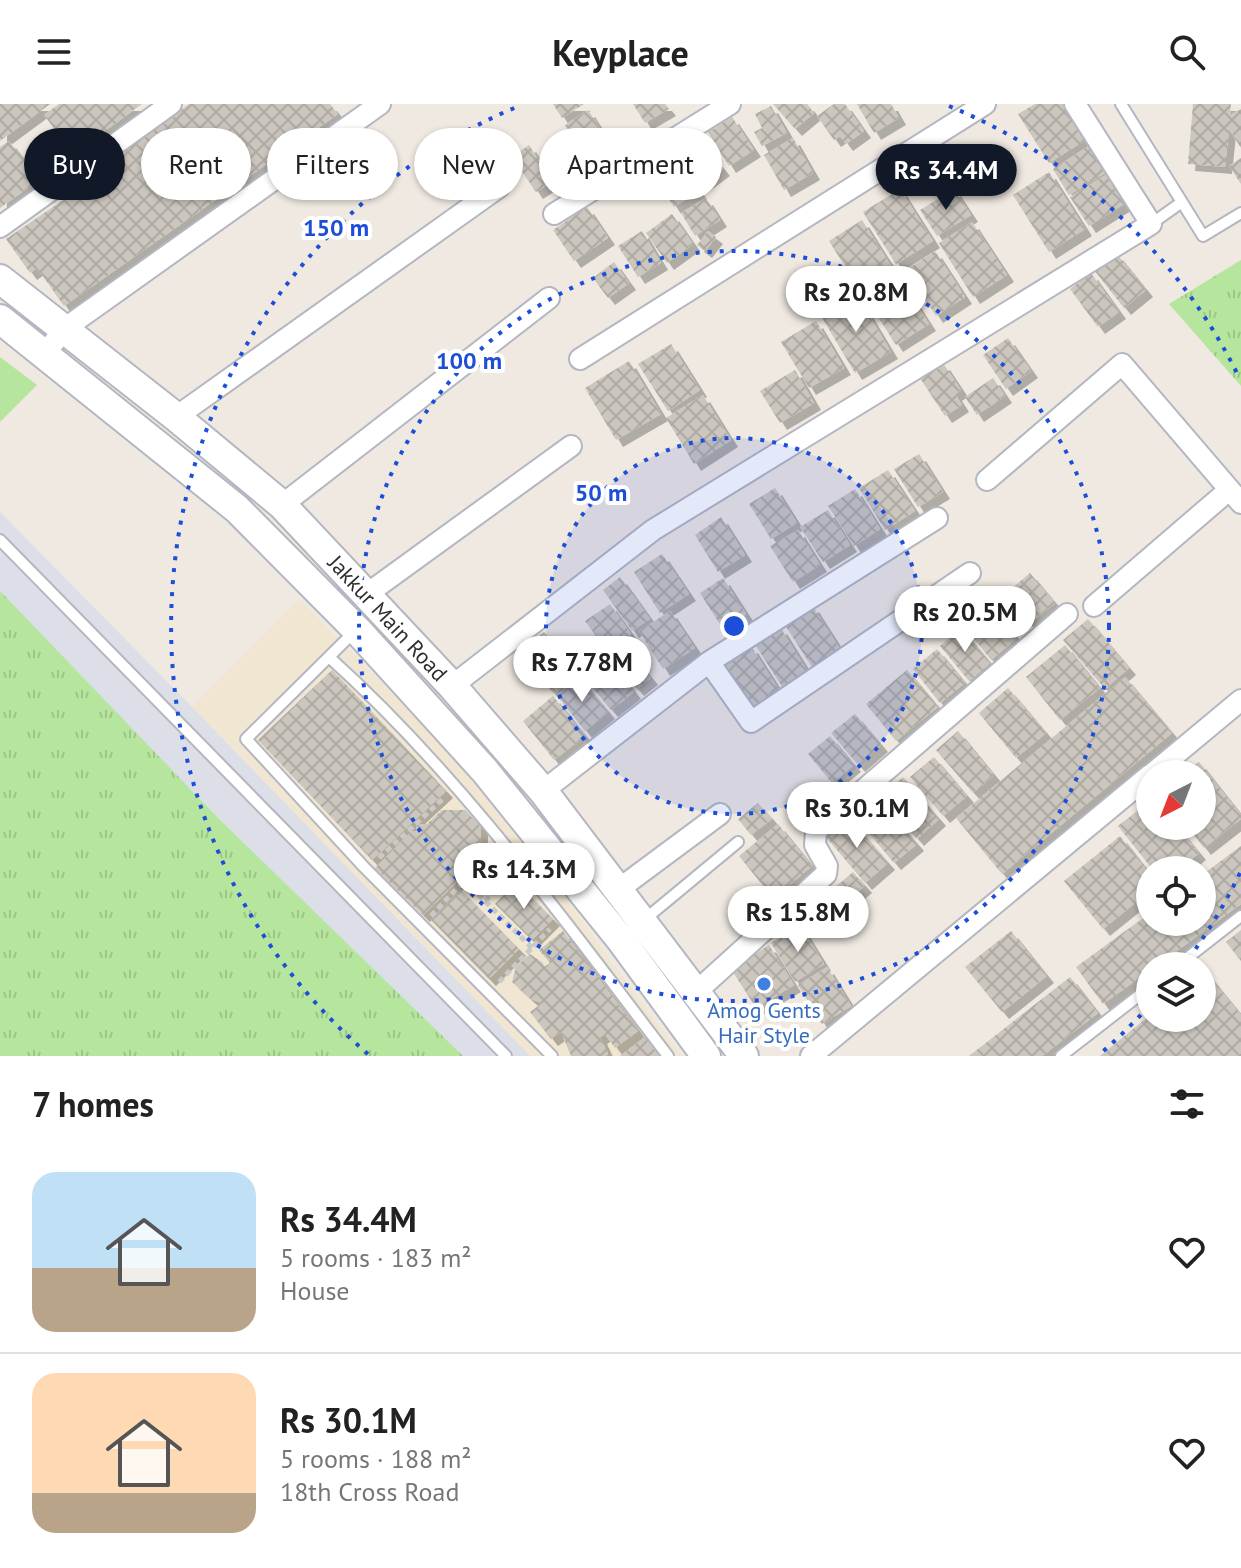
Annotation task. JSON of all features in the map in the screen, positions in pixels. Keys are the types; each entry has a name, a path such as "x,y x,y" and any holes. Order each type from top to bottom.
{"main road":[{"name":"Jakkur Main Road","path":"0,279 282,505 452,686 543,791 744,1056"},
{"name":"Jakkur Main Road","path":"0,319 237,509 357,630 485,771 621,940 706,1056"},
{"path":"621,940 643,921"}],"street":[{"path":"0,227 171,104"},
{"path":"554,214 730,104"},
{"path":"580,359 985,104"},
{"path":"452,686 653,530 1151,224 1075,104"},
{"path":"45,354 64,329 367,108"},
{"path":"176,417 481,200"},
{"path":"282,505 549,298"},
{"path":"987,480 1122,364 1235,496 1094,606"},
{"path":"367,594 571,446"},
{"path":"543,791 709,662 937,518"},
{"path":"709,662 751,722 970,573"},
{"path":"696,992 826,874 827,866 815,845 816,831 1067,614"},
{"path":"1169,760 1241,700"},
{"path":"811,1056 1136,787"},
{"path":"619,889 720,814"}],"lane":[{"path":"1121,104 1203,236 1241,213"},
{"path":"1151,224 1182,202"},
{"path":"0,540 506,1056"},
{"path":"357,630 246,739 367,870 552,1056"},
{"path":"329,657 383,705 457,786 524,866 668,1056"},
{"path":"643,921 738,842"},
{"path":"1195,952 1241,916"},
{"path":"1061,1056 1136,998"}],"path":[{"path":"367,870 457,786"},
{"path":"422,925 502,840"},
{"path":"485,901 524,866"},
{"path":"464,880 532,948"},
{"path":"489,991 562,917"}],"shaded area":[{"path":"0,512 192,707 530,1056 0,1056"},
{"path":"299,599 475,776 681,1056 530,1056 192,707"}],"green space":[{"path":"1241,260 1241,386 1169,304"},
{"path":"0,357 37,385 0,422"},
{"path":"0,591 218,818 463,1056 0,1056"},
{"path":"496,851 510,870 486,891 472,877"}],"building":[{"path":"0,104 50,104 0,141"},
{"path":"59,104 142,104 109,128 54,128 44,115"},
{"path":"189,104 330,104 338,114 318,128 267,128 267,164 251,175 251,128 155,128"},
{"path":"553,104 584,104 562,118"},
{"path":"633,104 665,104 669,109 645,123"},
{"path":"773,104 807,104 814,113 795,129"},
{"path":"834,104 845,104 864,131 846,144 840,136 834,140 817,116"},
{"path":"857,104 891,104 899,118 874,133"},
{"path":"1035,104 1064,104 1087,139 1049,163 1018,114"},
{"path":"1193,104 1231,104 1230,115 1241,109 1241,148 1229,129 1225,167 1188,164"},
{"path":"771,106 787,133 762,146 754,132 762,128 755,114"},
{"path":"588,110 600,128 567,128 565,125"},
{"path":"732,117 754,150 729,166 722,155 722,128 714,128"},
{"path":"141,138 141,200 215,200 64,306 37,268 30,273 6,239 63,200 125,200 125,150"},
{"path":"793,138 813,173 784,190 764,155"},
{"path":"9,141 24,160 24,191 0,208 0,147"},
{"path":"529,145 539,160 539,190 536,192 523,173 523,149"},
{"path":"1090,145 1107,172 1069,195 1053,169"},
{"path":"1241,158 1241,184 1229,166"},
{"path":"1049,172 1085,229 1049,252 1013,195"},
{"path":"1109,173 1127,202 1089,226 1070,197"},
{"path":"900,189 933,241 896,264 863,212"},
{"path":"954,189 971,215 937,236 920,210"},
{"path":"669,200 685,200 674,207"},
{"path":"707,200 720,220 695,236 681,213"},
{"path":"587,207 608,238 574,261 553,230"},
{"path":"672,214 693,244 667,263 646,233"},
{"path":"862,220 891,266 858,287 829,241"},
{"path":"972,222 1007,275 973,297 939,243"},
{"path":"642,231 661,263 638,277 618,246"},
{"path":"708,231 716,237 705,251 697,245"},
{"path":"935,251 965,297 936,316 906,270"},
{"path":"1116,253 1146,290 1124,308 1094,270"},
{"path":"614,262 629,283 608,298 593,278"},
{"path":"895,271 929,324 896,345 862,292"},
{"path":"1091,273 1119,312 1098,327 1070,289"},
{"path":"857,295 891,352 855,373 821,316"},
{"path":"816,321 844,368 809,388 781,342"},
{"path":"1008,338 1031,371 1006,389 983,355"},
{"path":"671,344 700,390 668,411 638,364"},
{"path":"629,361 661,414 616,440 585,388"},
{"path":"943,363 961,390 955,394 962,405 945,416 920,378"},
{"path":"795,370 814,403 780,423 760,391"},
{"path":"993,378 1005,396 977,415 965,397"},
{"path":"703,395 731,440 694,464 666,418"},
{"path":"919,454 943,492 918,507 894,469"},
{"path":"888,470 915,511 885,530 859,488"},
{"path":"775,488 797,523 771,539 749,504"},
{"path":"855,489 880,529 854,546 828,506"},
{"path":"828,510 850,545 823,562 800,527"},
{"path":"721,517 745,555 718,572 695,535"},
{"path":"798,530 820,565 793,582 770,546"},
{"path":"662,554 689,594 660,613 634,572"},
{"path":"1030,573 1055,603 1029,624 1005,594"},
{"path":"620,577 650,619 632,631 603,590"},
{"path":"723,578 746,614 723,629 700,593"},
{"path":"610,604 631,634 607,651 585,621"},
{"path":"990,604 1017,638 991,660 964,626"},
{"path":"812,605 842,652 814,670 783,622"},
{"path":"670,611 695,648 663,669 639,631"},
{"path":"1088,619 1129,668 1105,689 1063,640"},
{"path":"780,627 808,672 783,688 754,643"},
{"path":"961,628 990,663 969,681 940,646"},
{"path":"544,632 578,673 554,694 519,653"},
{"path":"624,644 651,678 637,689 609,656"},
{"path":"1065,645 1100,688 1060,720 1026,677"},
{"path":"751,646 779,690 750,708 722,664"},
{"path":"937,649 965,683 940,703 913,669"},
{"path":"606,656 634,692 611,710 582,675"},
{"path":"332,670 446,791 372,860 258,740"},
{"path":"907,670 938,707 896,741 866,704"},
{"path":"579,677 608,712 585,731 557,695"},
{"path":"1125,677 1172,733 1002,874 956,818"},
{"path":"1008,688 1046,733 1016,758 979,713"},
{"path":"553,696 585,736 554,760 523,721"},
{"path":"855,714 881,745 858,765 831,733"},
{"path":"958,731 994,775 973,793 936,750"},
{"path":"830,736 854,765 832,783 808,754"},
{"path":"934,757 967,796 943,816 910,777"},
{"path":"903,777 939,819 917,839 881,797"},
{"path":"1216,783 1241,815 1241,819 1216,839"},
{"path":"875,795 917,844 894,863 853,814"},
{"path":"758,803 772,819 751,835 738,819"},
{"path":"442,810 465,810 481,827 481,850 466,865 466,874 460,874 460,879 423,915 375,868 412,831 416,831 416,825 427,824"},
{"path":"1136,812 1136,840 1188,840 1199,853 1195,856 1142,856 1118,826"},
{"path":"848,817 888,863 865,883 826,837"},
{"path":"778,824 812,866 773,898 739,856"},
{"path":"1120,836 1136,856 1136,902 1103,929 1064,881"},
{"path":"1198,840 1214,840 1204,848"},
{"path":"1241,846 1241,904 1216,922 1216,865"},
{"path":"853,872 865,886 838,909 826,895"},
{"path":"516,882 553,919 532,940 495,904"},
{"path":"461,890 519,949 489,979 431,920"},
{"path":"821,898 832,911 810,930 799,917"},
{"path":"1136,923 1136,936 1197,936 1175,952 1136,952 1136,980 1103,1004 1076,967"},
{"path":"800,925 824,964 795,982 771,943"},
{"path":"1241,930 1241,961 1226,942"},
{"path":"563,931 638,1031 615,1048 605,1034 600,1037 608,1054 605,1056 571,1056 561,1032 551,1039 530,1012 542,1003 531,999 512,982 516,966 530,954 544,967 550,963 539,950"},
{"path":"1011,931 1047,976 1002,1012 965,967"},
{"path":"769,945 794,985 756,1008 731,969"},
{"path":"827,967 851,1006 822,1024 798,985"},
{"path":"1070,977 1098,1013 1042,1056 969,1056"},
{"path":"1216,984 1241,1015 1241,1053 1237,1056 1100,1056 1136,1026 1136,1032 1216,1032"},
{"path":"645,1037 659,1056 620,1056"}],"place":[{"name":"Amog Gents Hair Style","path":"764,984"}]}
